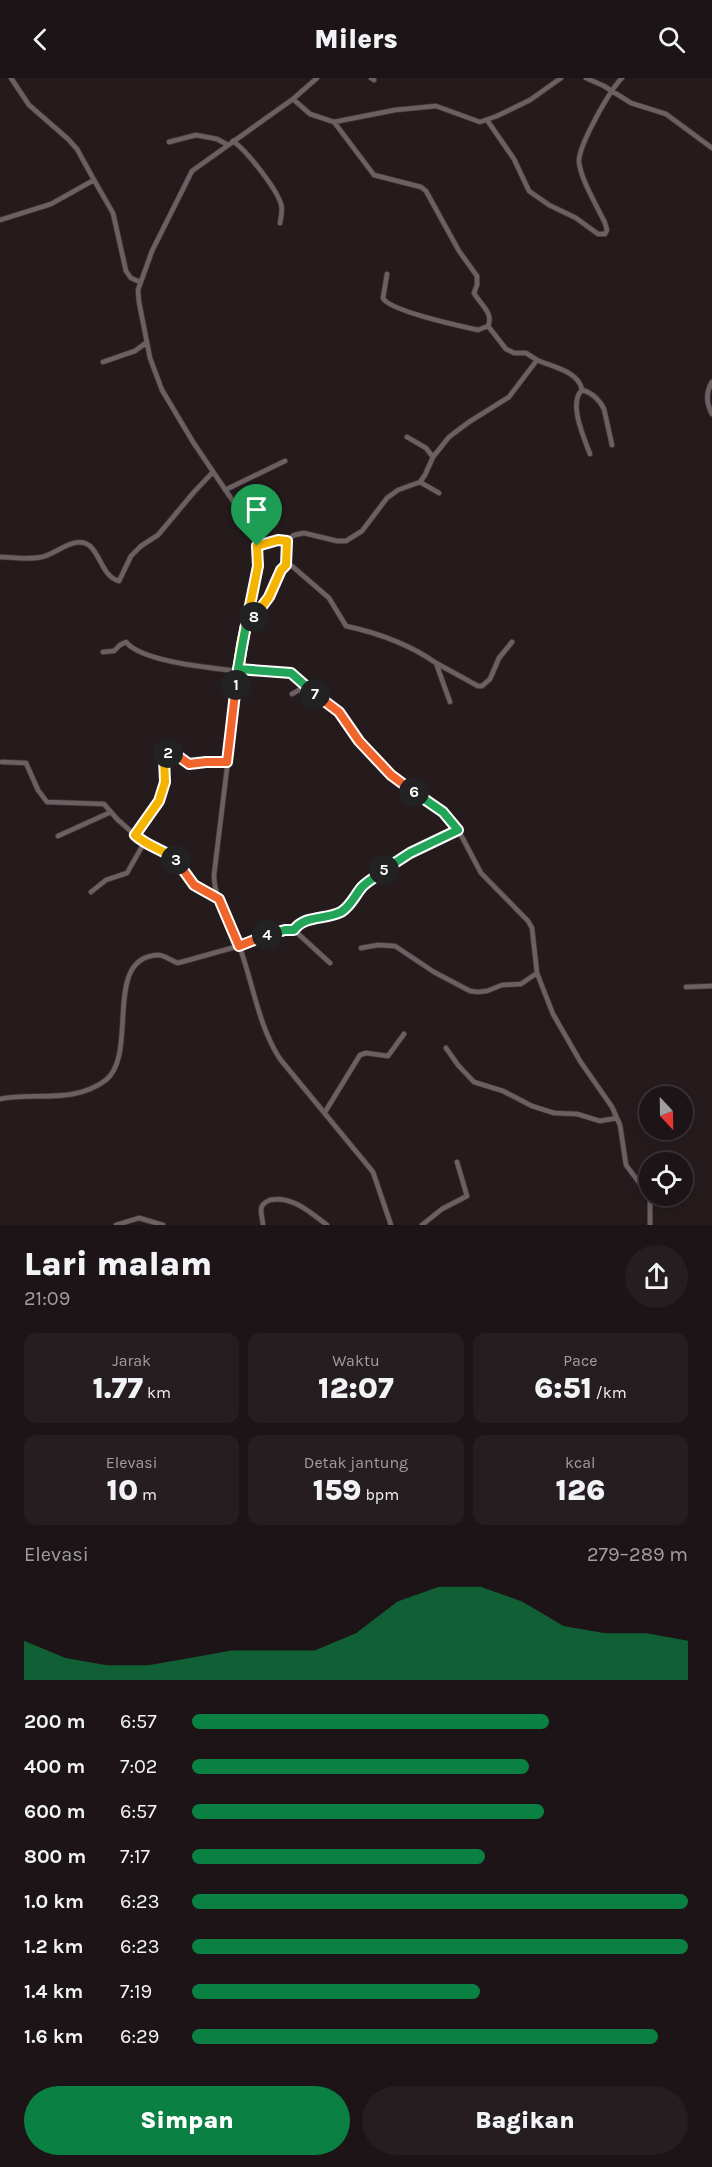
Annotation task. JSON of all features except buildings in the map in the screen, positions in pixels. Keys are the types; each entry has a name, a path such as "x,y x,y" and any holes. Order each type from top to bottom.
{"street":[{"path":"11,78 28,105 77,149 113,213 126,271 131,278 140,282"},
{"path":"317,78 293,99 192,171 152,251 140,282 139,302 155,374 162,390 249,526 257,546 258,566 238,670 214,875 215,887 239,946 263,1026 271,1044 280,1059 373,1172 391,1225"},
{"path":"293,99 310,114 334,122 395,110 435,106 480,122 530,100 561,78"},
{"path":"586,78 630,103 666,114 712,148"},
{"path":"487,120 514,159 529,191 576,218 598,234 604,234 607,230 605,223 585,179 579,158 588,135 612,91 622,78"},
{"path":"334,122 374,175 421,187 429,194 459,251 477,276 474,293 489,314 488,326"},
{"path":"169,142 196,135 217,139 228,145"},
{"path":"233,141 248,153 280,200 282,210 280,223"},
{"path":"0,220 51,204 94,180"},
{"path":"387,274 383,298 388,304 411,313 477,330 488,326"},
{"path":"488,326 506,349 514,353 526,353 573,376 579,380 582,390"},
{"path":"104,362 135,351 147,342"},
{"path":"257,546 278,540 287,541 299,533 337,541 353,538 362,531 387,498 398,490 420,482 433,457 456,431 509,397 537,360"},
{"path":"712,382 708,390 707,402 712,414"},
{"path":"582,390 589,392 603,406 612,445"},
{"path":"582,390 578,394 576,405 582,434 590,454"},
{"path":"407,437 426,448 433,457"},
{"path":"225,490 285,461"},
{"path":"0,557 42,557 69,544 80,543 91,547 105,570 115,581 119,581 131,556 141,546 158,536 213,472"},
{"path":"420,482 439,493"},
{"path":"246,625 257,615 269,597 281,570 286,565 287,541"},
{"path":"286,565 292,566 329,598 346,626 372,632 407,646 478,686 482,686 490,679 499,658 512,642"},
{"path":"103,652 114,651 126,642 131,648 152,657 196,666 291,673 339,712 359,741 391,775 443,812 458,830 481,873 528,921 532,928 537,973 553,1014 617,1118 622,1134 626,1165 650,1197 650,1225"},
{"path":"436,663 450,702"},
{"path":"292,694 306,686"},
{"path":"135,835 159,801 165,782 163,765 167,754 174,753 189,764 227,762"},
{"path":"2,762 26,763 38,790 47,802 73,804 99,802 104,804 144,843 174,857 194,885 219,899"},
{"path":"58,836 111,812"},
{"path":"0,1099 61,1097 78,1094 92,1089 112,1073 120,1058 125,987 128,977 139,963 147,958 160,955 178,963 239,946 270,934 294,930 303,921 326,918 349,905 362,887 391,864 458,830"},
{"path":"91,892 106,880 127,873 144,843"},
{"path":"294,930 330,963"},
{"path":"361,948 378,945 395,946 434,972 470,991 487,991 502,985 521,984 537,973"},
{"path":"686,987 712,986"},
{"path":"325,1112 360,1055 366,1053 388,1056 405,1034"},
{"path":"446,1048 474,1082 503,1090 532,1106 554,1113 577,1114 600,1121 617,1118"},
{"path":"423,1225 442,1209 467,1196 457,1162"},
{"path":"263,1225 262,1206 265,1202 278,1199 297,1204 327,1225"},
{"path":"116,1225 143,1218 163,1225"}],"route":[{"path":"257,546 258,566 248,611 246,625 238,669 227,762 189,764 174,753 167,754 163,765 165,782 159,801 135,835 149,846 174,857 190,882 219,899 239,946 270,934 294,930 303,921 332,916 349,905 365,884 391,864 446,834 458,830 443,812 391,775 359,741 344,717 295,675 288,672 238,669 242,645 246,625 257,615 274,588 281,570 286,565 287,541 267,541 257,546"}]}
